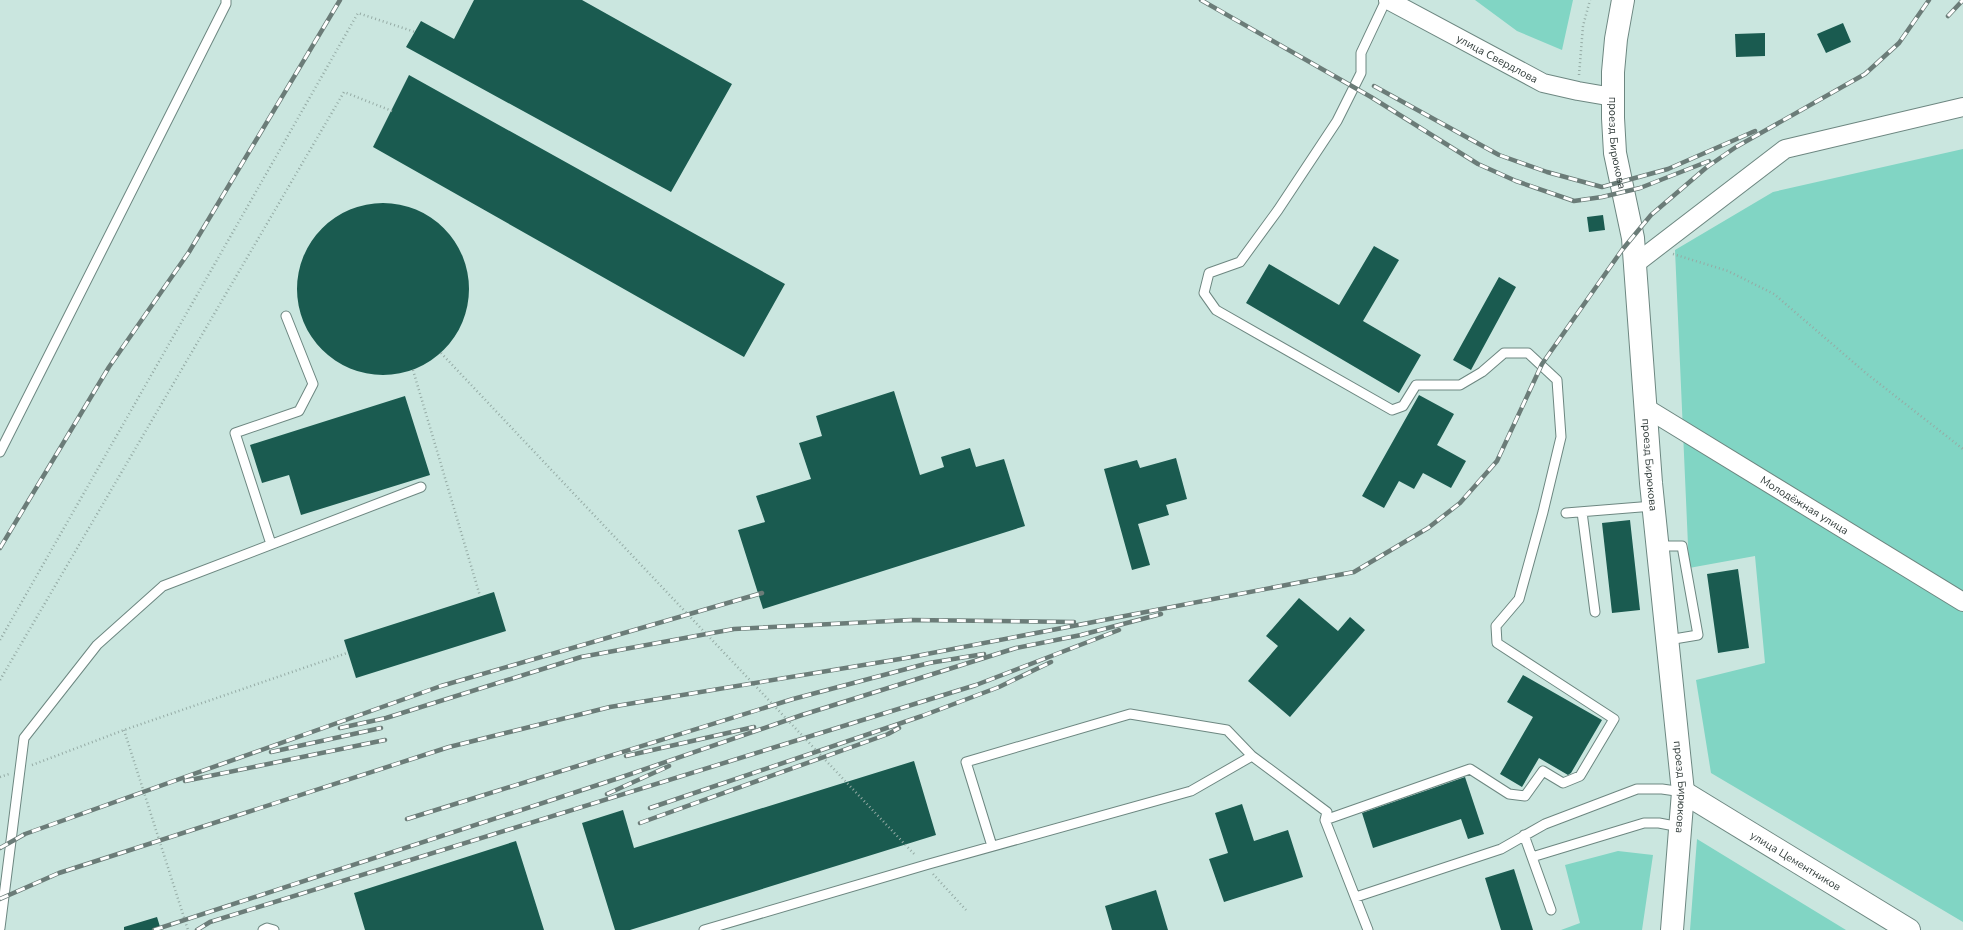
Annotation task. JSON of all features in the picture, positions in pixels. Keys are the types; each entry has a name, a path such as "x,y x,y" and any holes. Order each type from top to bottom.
{"street":[{"name":"улица Свердлова","path":"1387,0 1542,83 1578,91 1613,96"},
{"name":"проезд Бирюкова","path":"1623,0 1616,38 1613,96 1615,153 1633,238 1654,506 1683,792 1672,930"},
{"path":"1635,264 1785,149 1963,107"},
{"name":"Молодёжная улица","path":"1646,408 1963,602"},
{"name":"улица Цементников","path":"1683,792 1909,930"}],"lane":[{"path":"0,452 223,11 226,0"},
{"path":"1325,820 1470,769 1509,794 1525,796 1543,771 1563,783 1580,776 1614,719 1497,643 1496,626 1519,598 1543,512 1561,437 1557,380 1528,353 1504,353 1482,372 1460,385 1416,385 1403,406 1392,410 1216,310 1204,293 1209,273 1240,262 1278,210 1337,121 1361,73 1360,53 1387,0"},
{"path":"271,544 235,433 299,411 313,384 286,316"},
{"path":"0,928 24,738 98,645 163,586 421,487"},
{"path":"1566,513 1654,506"},
{"path":"1582,512 1594,612"},
{"path":"1658,546 1682,546 1698,635 1668,640"},
{"path":"992,846 966,762 1130,714 1228,730 1252,756 1327,812 1325,820 1368,930"},
{"path":"704,930 730,926 992,846 1191,791 1252,756"},
{"path":"1356,897 1501,849 1545,824 1637,789 1662,789 1683,792"},
{"path":"1532,857 1644,823 1659,823 1680,827"},
{"path":"1524,835 1551,910"},
{"path":"263,930 267,928 274,930"}],"path":[{"path":"1578,91 1583,26 1590,0"},
{"path":"0,640 358,12 415,32"},
{"path":"0,680 344,92 392,110"},
{"path":"1671,253 1728,271 1774,294 1867,374 1963,449"},
{"path":"441,352 918,858"},
{"path":"413,370 480,596"},
{"path":"29,766 124,730 347,653"},
{"path":"124,730 188,930"},
{"path":"0,777 15,772"},
{"path":"928,869 966,910"}],"green space":[{"path":"1475,0 1573,0 1562,50 1517,31"},
{"path":"1963,149 1963,922 1711,773 1696,680 1765,663 1755,556 1689,568 1675,250 1773,192"},
{"path":"1697,839 1846,930 1690,930"},
{"path":"1618,851 1653,855 1642,930 1561,930 1580,923 1565,865"}],"building":[{"path":"474,0 582,0 732,84 671,192 406,47 421,21 454,39"},
{"path":"1843,23 1851,42 1826,53 1817,34"},
{"path":"1765,33 1765,56 1736,57 1735,34"},
{"path":"409,75 785,284 744,357 373,147"},
{"path":"383,203 400,205 416,210 431,218 444,228 454,241 462,256 467,272 469,289 467,306 462,322 454,337 444,350 431,360 416,368 400,373 383,375 366,373 350,368 335,360 322,350 312,337 304,322 299,306 297,289 299,272 304,256 312,241 322,228 335,218 350,210 366,205"},
{"path":"1603,215 1605,230 1589,232 1587,217"},
{"path":"1374,246 1399,260 1363,321 1421,355 1399,393 1246,303 1269,264 1339,305"},
{"path":"1499,277 1516,287 1471,370 1453,360"},
{"path":"894,391 920,475 944,467 941,457 970,448 976,467 1004,459 1025,526 763,609 738,530 765,522 756,496 811,479 799,443 822,436 816,416"},
{"path":"1419,395 1454,414 1437,445 1466,461 1451,488 1423,473 1414,489 1399,481 1384,508 1362,496"},
{"path":"405,396 430,475 301,515 289,475 262,483 250,445"},
{"path":"1176,458 1187,499 1166,505 1169,515 1138,524 1150,565 1132,570 1104,469 1137,460 1140,468"},
{"path":"1630,520 1640,610 1612,613 1602,523"},
{"path":"1738,569 1749,648 1718,653 1707,574"},
{"path":"494,592 506,631 356,678 344,640"},
{"path":"1299,598 1338,631 1350,617 1365,630 1290,717 1248,681 1278,646 1266,636"},
{"path":"1523,675 1602,720 1571,773 1568,775 1539,758 1522,787 1500,774 1533,717 1507,702"},
{"path":"914,761 936,835 630,930 615,930 582,823 623,810 634,848"},
{"path":"1465,777 1484,834 1468,839 1461,819 1373,848 1362,813"},
{"path":"1242,804 1254,841 1288,830 1303,877 1224,902 1209,859 1228,853 1215,813"},
{"path":"516,841 544,930 365,930 354,893"},
{"path":"1514,869 1533,930 1501,930 1485,878"},
{"path":"1156,890 1168,930 1112,930 1105,906"},
{"path":"157,917 161,930 124,930 124,927"}],"railway":[{"path":"0,548 109,367 189,252 340,0"},
{"path":"1201,0 1371,97 1478,164 1516,181 1574,201 1602,197 1640,188 1709,161"},
{"path":"0,899 59,873 449,747 610,707 906,658 1354,572 1428,528 1460,503 1497,461 1542,364 1622,250 1651,215 1707,167 1736,147 1865,74 1899,43 1929,0"},
{"path":"1948,16 1963,0"},
{"path":"1374,86 1499,155 1547,172 1602,187 1668,169 1755,131"},
{"path":"0,848 25,834 441,686 762,593"},
{"path":"154,930 622,777 802,715 1016,648 1081,635 1161,614"},
{"path":"340,728 386,718 581,657 734,629 911,620 1074,622"},
{"path":"197,930 210,922 976,685 1119,630"},
{"path":"407,819 793,699 929,663 984,654"},
{"path":"650,808 922,716 999,687 1051,662"},
{"path":"626,756 754,727"},
{"path":"271,752 381,728"},
{"path":"640,823 888,734 899,728"},
{"path":"185,781 385,740"},
{"path":"607,794 669,766"}]}
